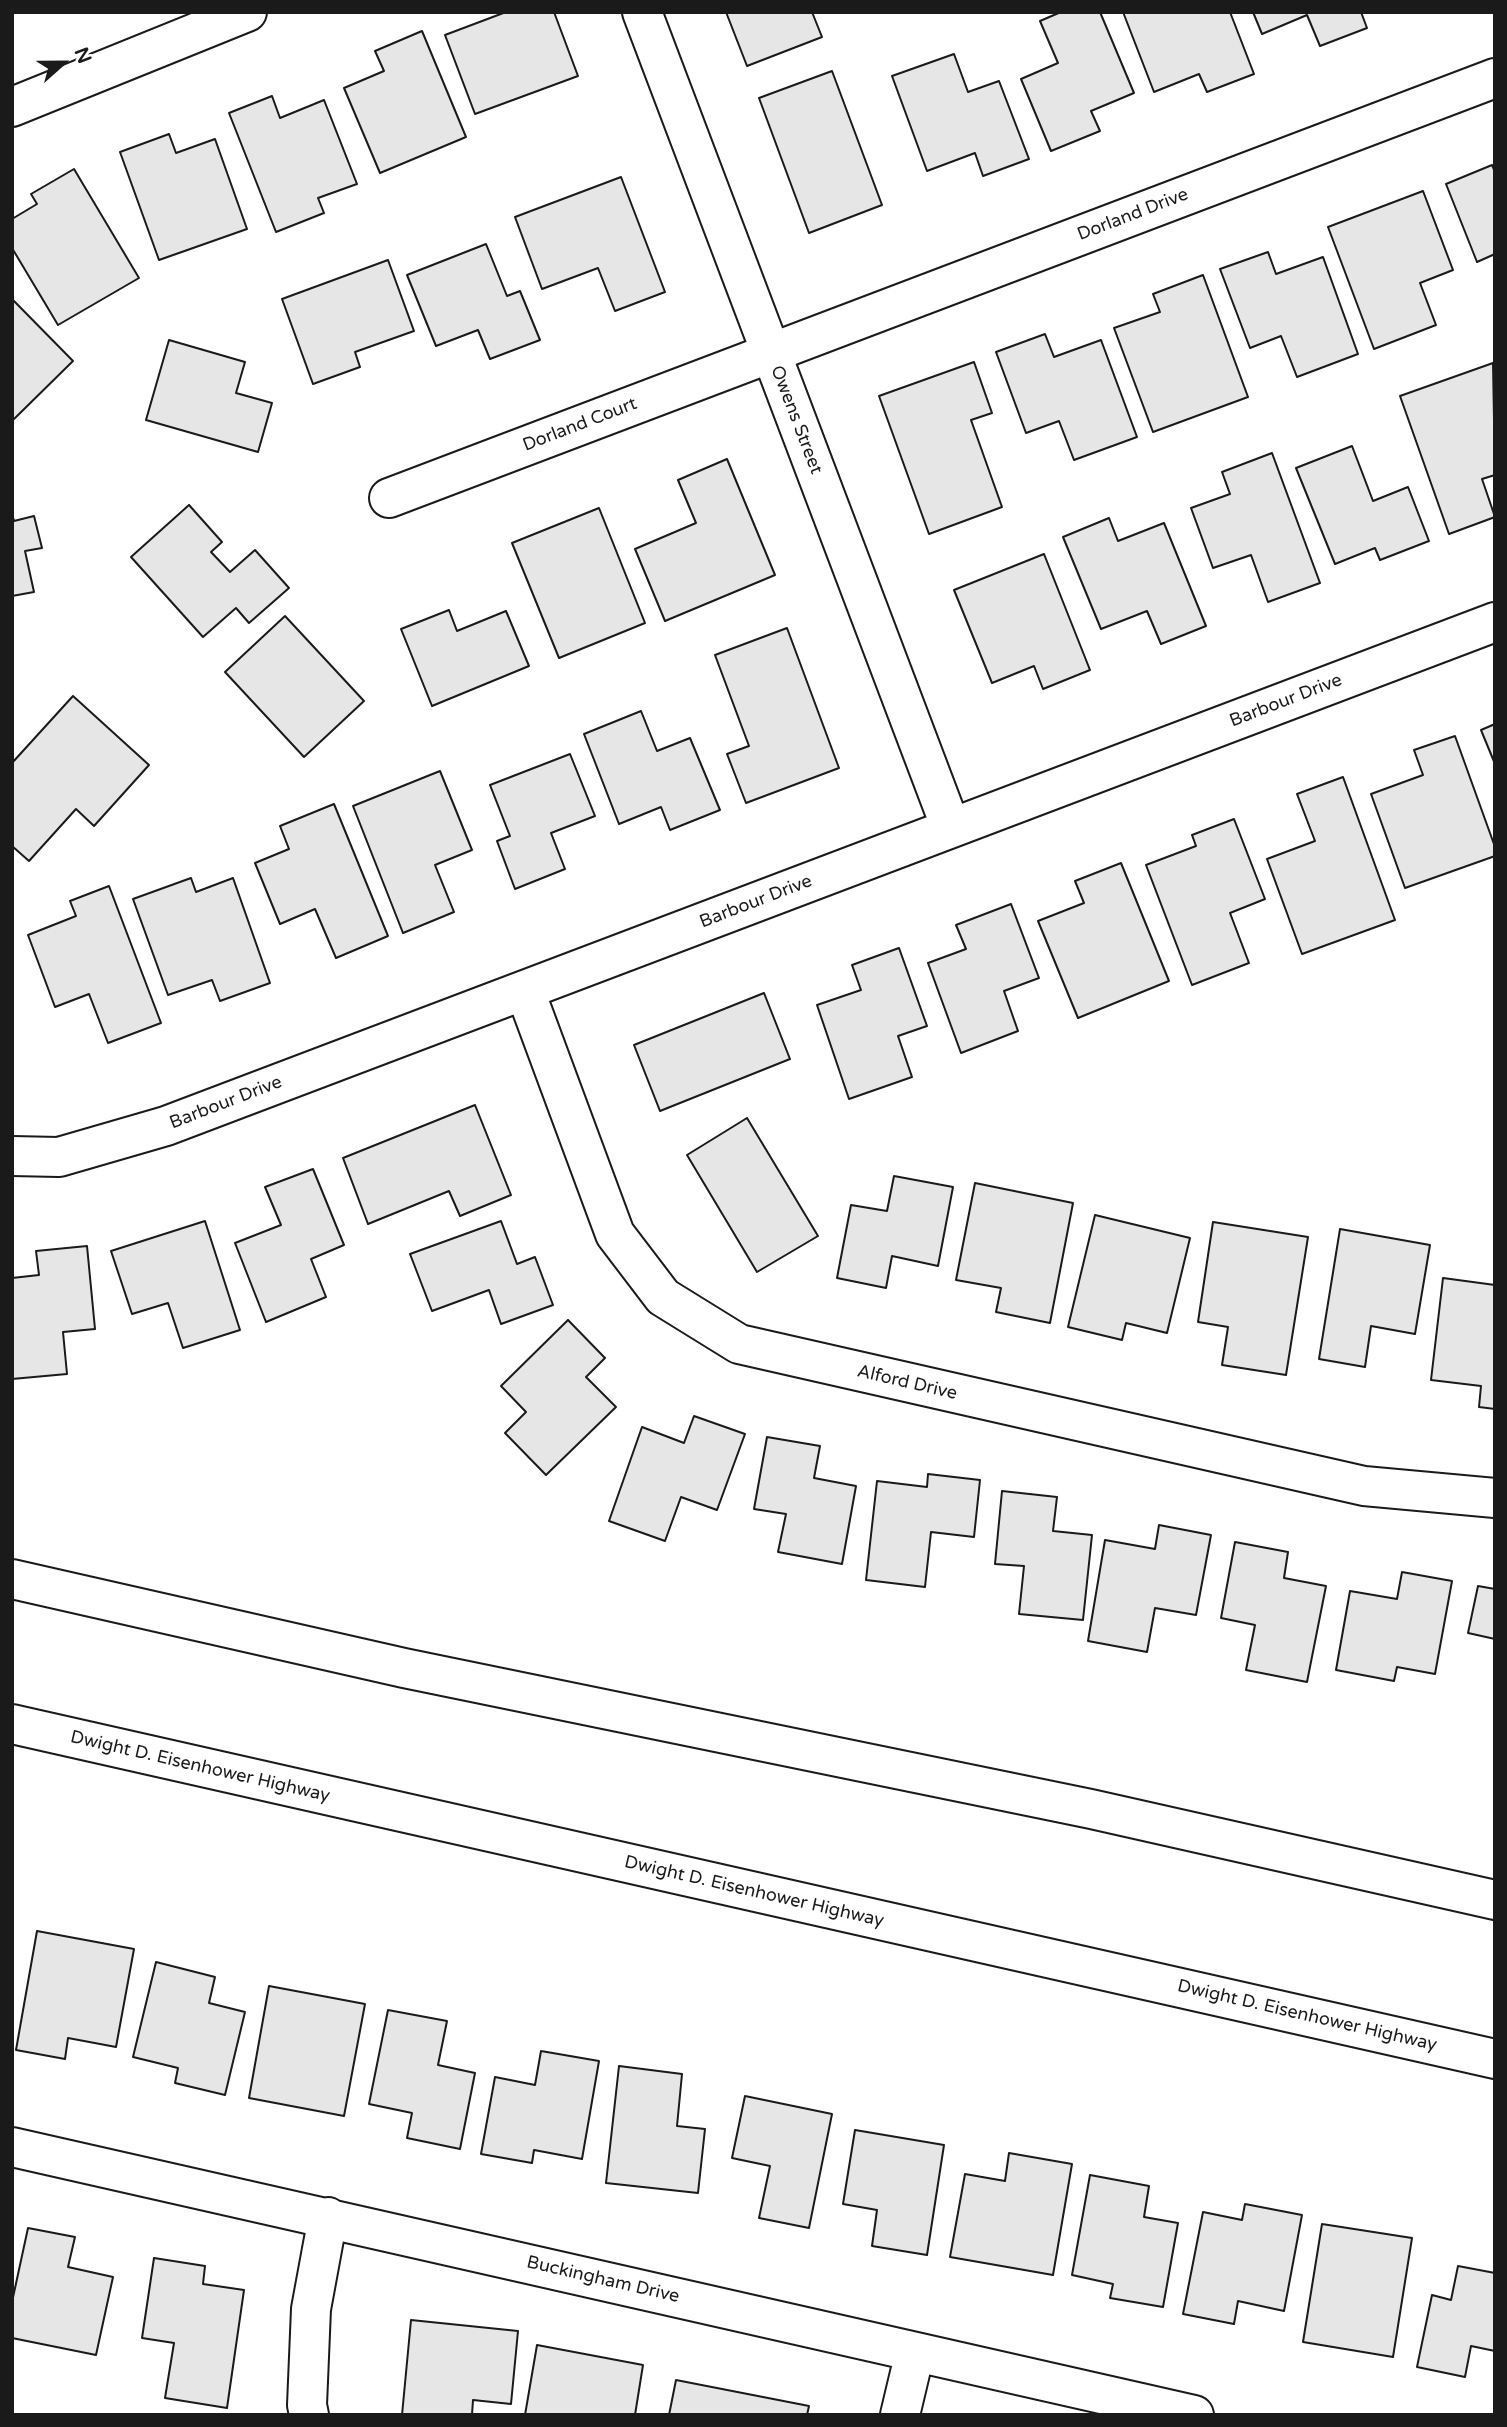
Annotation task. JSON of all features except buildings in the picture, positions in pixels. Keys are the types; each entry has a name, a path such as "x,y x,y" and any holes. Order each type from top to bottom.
{"main road":[{"path":"12,107 247,12"},
{"name":"Owens Street","path":"642,12 950,828"},
{"name":"Dorland Drive","path":"770,352 1495,78"},
{"name":"Dorland Court","path":"389,498 770,352"},
{"name":"Barbour Drive","path":"12,1156 59,1157 166,1126 1495,622"},
{"name":"Alford Drive","path":"525,991 615,1234 663,1297 739,1345 1364,1486 1495,1498"},
{"path":"12,1579 404,1668 1091,1809 1495,1900"},
{"name":"Dwight D. Eisenhower Highway","path":"12,1724 1495,2059"},
{"name":"Buckingham Drive","path":"12,2147 1194,2415"},
{"path":"309,2415 307,2405 311,2309 328,2217"},
{"path":"900,2415 915,2352"}]}
